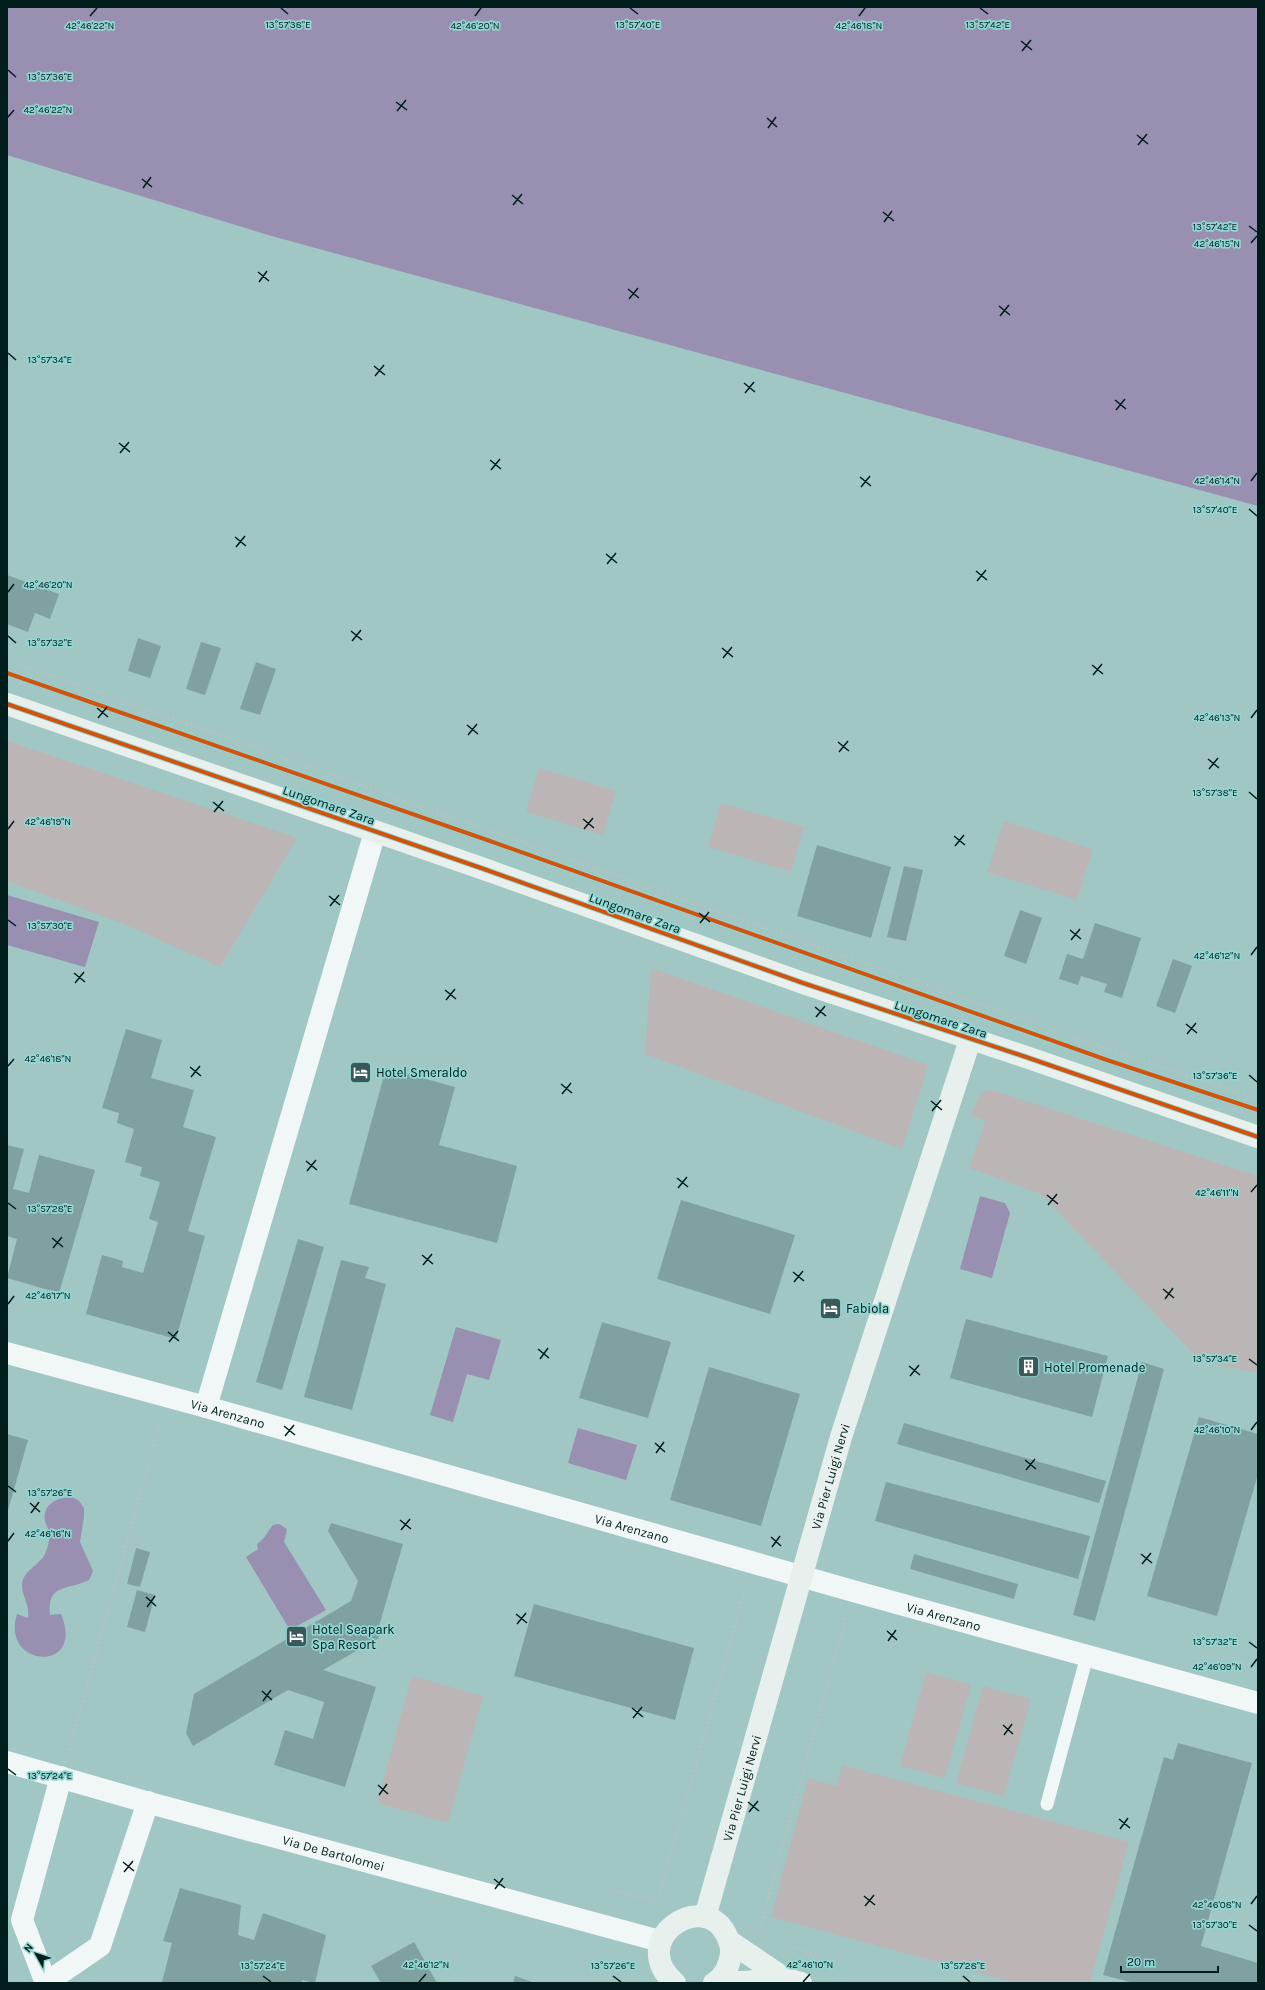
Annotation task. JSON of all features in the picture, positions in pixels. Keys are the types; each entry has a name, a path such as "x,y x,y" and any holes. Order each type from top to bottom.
{"street":[{"name":"Lungomare Zara","path":"7,704 803,983 970,1040 1023,1056 1258,1137"},
{"path":"206,1407 375,832"},
{"name":"Via Pier Luigi Nervi","path":"705,1918 842,1437 970,1040"},
{"name":"Via Arenzano","path":"7,1353 167,1396 802,1576 1258,1703"},
{"name":"Via De Bartolomei","path":"7,1762 148,1802 660,1941"},
{"path":"61,1777 22,1920 46,1983 100,1946 148,1802"},
{"path":"675,1983 666,1976 661,1965 658,1953 660,1941 666,1931 678,1921 694,1916 705,1918 720,1926 729,1941 731,1952 729,1963 724,1973 716,1982"},
{"path":"729,1941 793,1981"},
{"path":"716,1982 793,1981"}],"lane":[{"path":"1047,1804 1087,1656"}],"path":[{"path":"61,1777 167,1396"},
{"path":"606,1889 650,1900 659,1896 745,1589"},
{"path":"758,1936 848,1612"},
{"path":"785,1945 820,1956"}],"shaded area":[{"path":"7,7 1258,7 1258,506 268,235 7,155"},
{"path":"7,741 297,838 220,967 124,924 7,881"},
{"path":"539,768 616,791 603,835 526,812"},
{"path":"721,803 804,827 791,872 708,847"},
{"path":"1004,821 1093,849 1077,900 987,872"},
{"path":"7,895 99,922 85,967 7,945"},
{"path":"651,968 928,1065 902,1149 645,1054"},
{"path":"992,1090 1258,1176 1258,1373 1200,1361 1041,1194 969,1168 985,1121 970,1115 981,1093"},
{"path":"980,1196 1005,1203 1010,1213 992,1278 960,1269"},
{"path":"456,1327 501,1340 489,1380 467,1374 453,1422 430,1415"},
{"path":"578,1428 637,1445 626,1480 568,1463"},
{"path":"72,1497 79,1501 84,1508 80,1542 93,1571 89,1580 61,1589 52,1597 50,1615 61,1614 66,1633 62,1647 54,1655 42,1657 30,1654 20,1645 15,1632 17,1614 28,1618 28,1609 22,1585 25,1576 39,1562 47,1549 49,1530 45,1521 46,1510 52,1503 61,1498"},
{"path":"279,1524 287,1529 284,1542 326,1610 290,1630 246,1557 258,1549 257,1544 264,1538 273,1525"},
{"path":"926,1672 971,1685 945,1778 900,1766"},
{"path":"412,1676 483,1696 448,1823 377,1803"},
{"path":"983,1686 1031,1699 1004,1796 956,1783"},
{"path":"842,1765 1129,1842 1090,1983 1016,1983 771,1917 808,1778 837,1786"}],"building":[{"path":"7,575 59,594 50,619 35,613 28,632 7,624"},
{"path":"138,638 161,646 150,678 128,671"},
{"path":"201,642 221,648 205,695 186,689"},
{"path":"256,662 276,669 260,715 240,709"},
{"path":"817,845 891,867 871,938 797,916"},
{"path":"904,866 923,870 906,941 887,937"},
{"path":"1020,910 1042,918 1026,964 1004,956"},
{"path":"1095,923 1141,938 1122,998 1104,992 1107,984 1081,976 1078,985 1059,979 1067,954 1083,959"},
{"path":"1173,959 1192,966 1175,1013 1156,1006"},
{"path":"126,1029 162,1040 151,1078 194,1090 183,1127 216,1137 188,1231 205,1236 176,1339 86,1314 102,1255 123,1261 122,1267 143,1273 158,1222 149,1219 160,1182 140,1176 142,1167 125,1162 134,1129 117,1123 119,1113 102,1108"},
{"path":"386,1068 455,1087 439,1145 517,1166 497,1243 349,1204"},
{"path":"7,1145 24,1149 13,1189 29,1193 39,1155 95,1170 59,1293 7,1278 17,1239 7,1236"},
{"path":"681,1200 795,1235 770,1314 657,1279"},
{"path":"298,1239 324,1247 282,1390 256,1382"},
{"path":"341,1260 369,1267 365,1278 386,1284 352,1410 304,1397"},
{"name":"Hotel Promenade","path":"966,1319 1108,1356 1092,1417 950,1378"},
{"path":"602,1322 671,1342 648,1418 579,1398"},
{"path":"1142,1362 1164,1369 1095,1621 1073,1615"},
{"path":"709,1367 800,1394 761,1526 670,1500"},
{"path":"1199,1417 1258,1434 1258,1474 1217,1616 1147,1596"},
{"path":"904,1423 1106,1481 1099,1503 897,1444"},
{"path":"7,1434 28,1440 7,1514"},
{"path":"886,1482 1090,1536 1078,1579 875,1521"},
{"path":"331,1523 403,1544 377,1633 379,1638 323,1670 376,1687 345,1787 274,1765 285,1730 313,1739 324,1702 288,1690 193,1746 186,1733 194,1694 351,1601 358,1581 328,1531"},
{"path":"136,1548 150,1552 140,1587 127,1584"},
{"path":"914,1554 1018,1584 1014,1599 910,1569"},
{"path":"137,1590 155,1595 145,1632 127,1627"},
{"path":"534,1604 694,1648 675,1720 514,1676"},
{"path":"1178,1743 1252,1763 1201,1946 1258,1963 1258,1983 1134,1983 1103,1975 1164,1757 1173,1760"},
{"path":"180,1888 241,1905 238,1935 254,1940 263,1913 326,1935 315,1983 302,1980 302,1983 162,1982 172,1943 163,1941"},
{"path":"414,1942 437,1983 381,1983 371,1966"},
{"path":"515,1976 535,1983 513,1983"}],"cycle path":[{"path":"7,673 490,841 1107,1060 1258,1110"},
{"path":"7,704 481,868 803,983 1023,1056 1258,1137"}],"place":[{"name":"Hotel Smeraldo","path":"360,1072"},
{"name":"Fabiola","path":"831,1308"},
{"name":"Hotel Promenade","path":"1029,1367"},
{"name":"Hotel Seapark Spa Resort","path":"297,1636"}]}
